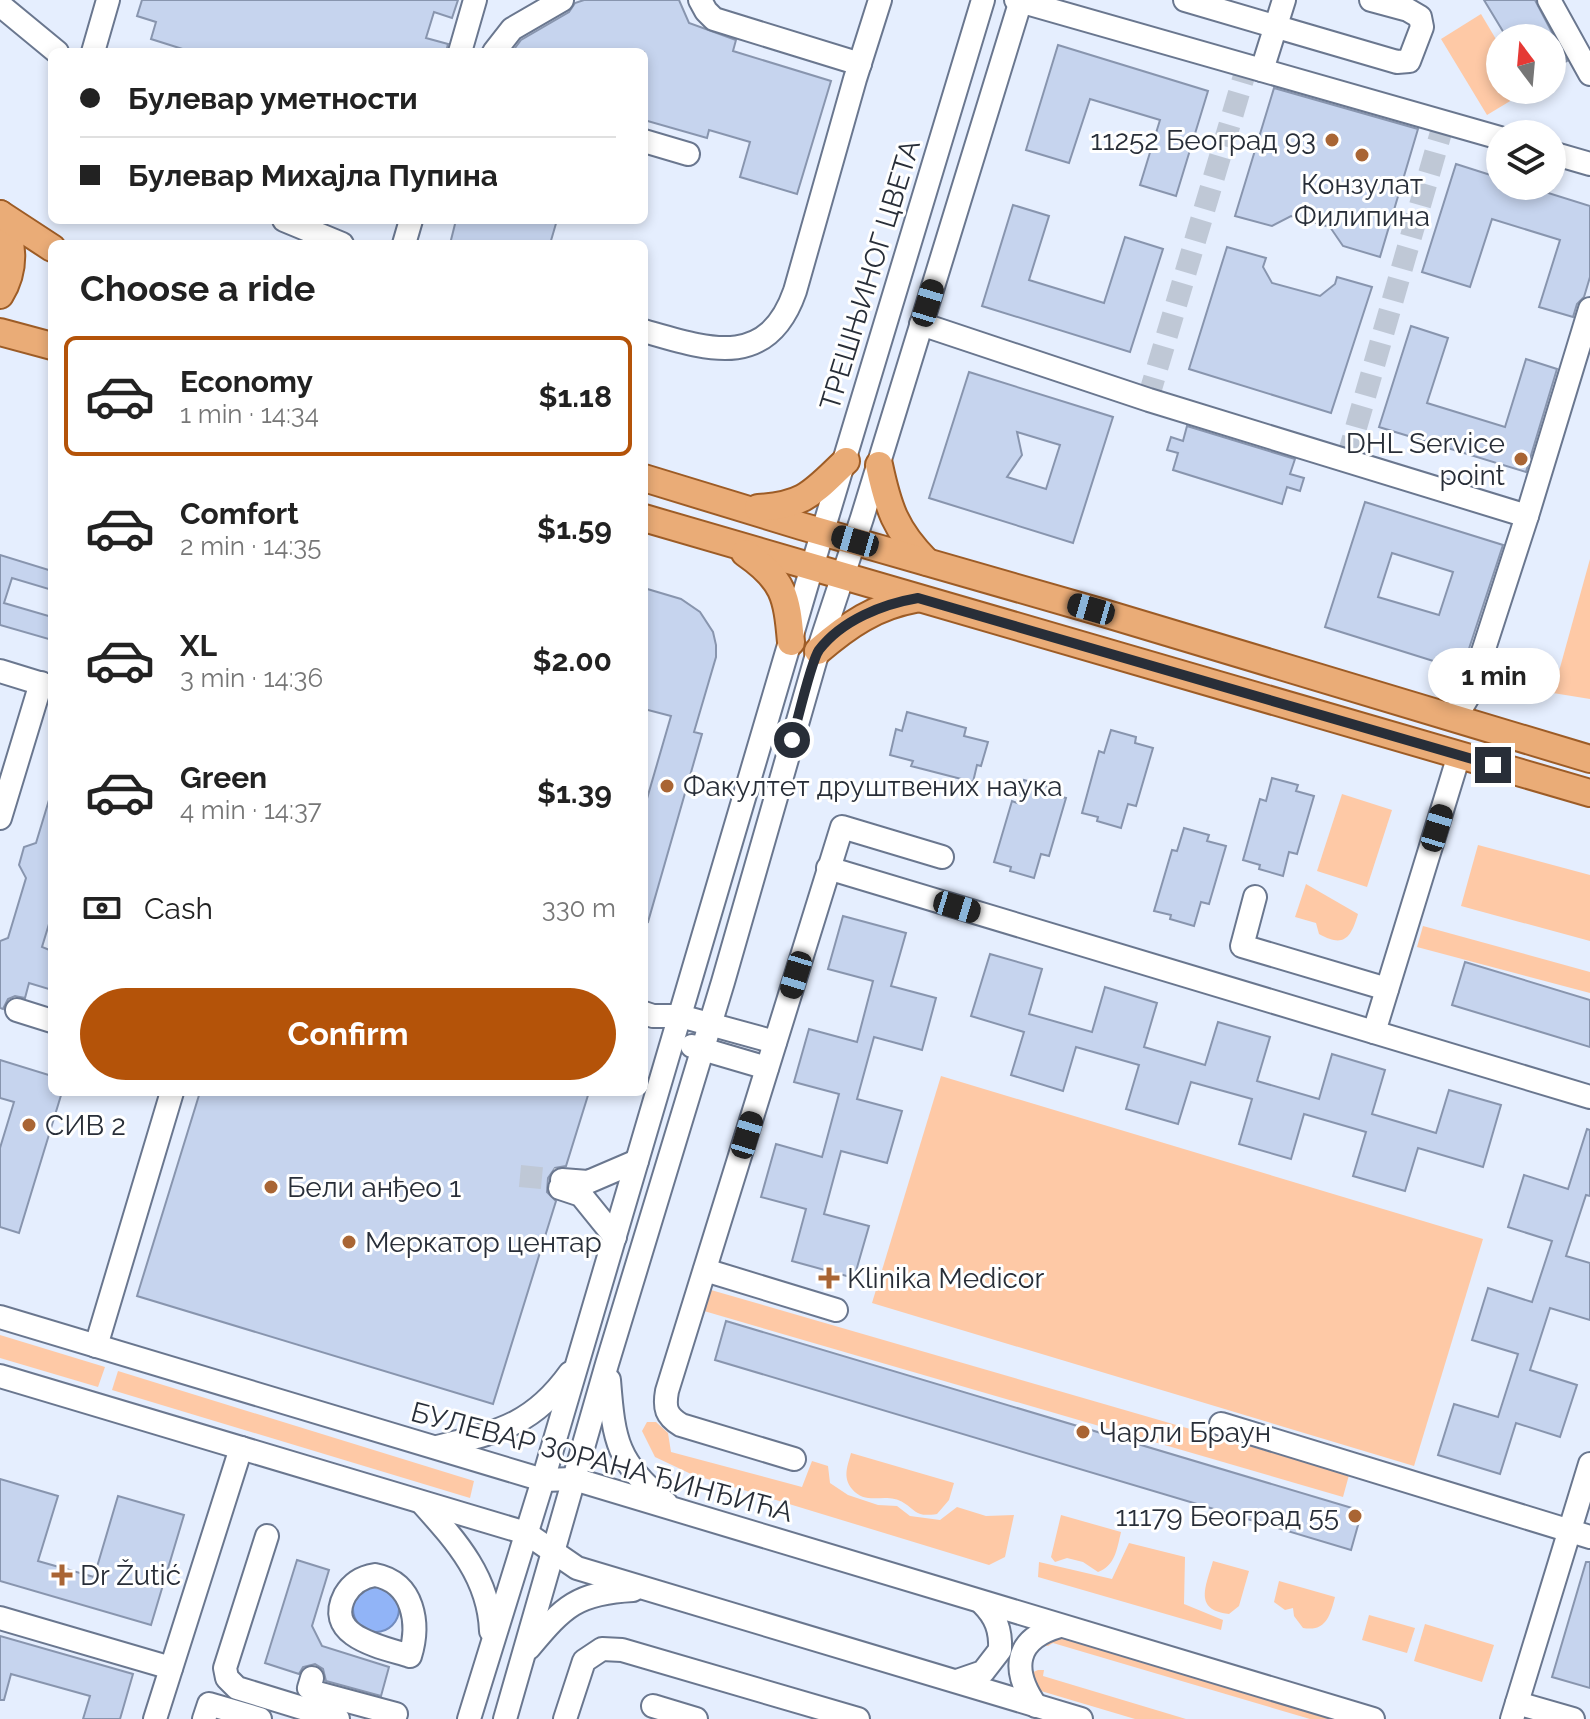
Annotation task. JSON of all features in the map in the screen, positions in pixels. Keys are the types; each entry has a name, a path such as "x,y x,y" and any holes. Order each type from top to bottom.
{"main road":[{"path":"0,214 48,245"},
{"path":"0,214 12,251 8,277 0,295"},
{"path":"0,332 48,345"},
{"path":"743,509 786,506 802,499 817,490 846,461"},
{"path":"879,465 896,526 927,562"},
{"path":"648,479 1478,727 1583,751"},
{"path":"648,519 1590,793"},
{"path":"732,544 771,571 778,580 784,595 791,642"},
{"path":"818,651 865,614 892,603 918,598"}],"street":[{"path":"94,48 108,0"},
{"path":"461,48 475,0"},
{"path":"497,48 512,29 562,0"},
{"path":"700,0 714,19 860,64"},
{"path":"648,332 723,350 763,338 786,312 795,291 880,0"},
{"name":"ТРЕШЊИНОГ ЦВЕТА","path":"469,1719 543,1480 983,0"},
{"path":"505,1719 818,651 879,465 1020,0 1486,134"},
{"path":"1185,0 1397,62 1409,61 1422,27 1420,17 1408,10 1371,0"},
{"path":"1262,70 1284,0"},
{"path":"1549,0 1590,74"},
{"path":"0,5 52,48"},
{"path":"648,142 688,154"},
{"path":"1566,157 1590,164"},
{"path":"294,224 332,240"},
{"path":"1446,717 1460,710 1469,695 1590,309"},
{"path":"921,324 1149,400 1527,516"},
{"path":"0,671 47,685 0,818"},
{"path":"1469,695 1469,708 1478,727"},
{"path":"1374,1032 1459,755"},
{"path":"794,1459 681,1425 668,1415 665,1402 667,1391 842,827 942,857"},
{"path":"828,868 1590,1097"},
{"path":"1255,897 1242,946 1387,989"},
{"path":"17,1010 48,1020"},
{"path":"648,1014 680,1016 775,1042"},
{"path":"648,1014 672,1040 767,1068"},
{"path":"96,1346 171,1096"},
{"path":"615,1237 581,1195 561,1184 588,1182 637,1161"},
{"path":"705,1270 836,1310"},
{"name":"БУЛЕВАР ЗОРАНА ЂИНЂИЋА","path":"0,1317 543,1480 574,1479 1373,1719"},
{"path":"434,1448 481,1437 531,1415 562,1385 578,1362"},
{"path":"607,1364 612,1418 620,1451 638,1477 672,1509"},
{"path":"0,1376 526,1533 577,1568 1081,1719"},
{"path":"1221,1424 1580,1534"},
{"path":"155,1719 241,1448"},
{"path":"1573,1719 1515,1711 1580,1534 1590,1464"},
{"path":"421,1502 450,1533 474,1567 490,1608 492,1645"},
{"path":"267,1536 225,1668 227,1678 237,1688 338,1719"},
{"path":"524,1655 578,1599 610,1591 655,1591"},
{"path":"957,1681 983,1672 1000,1650 999,1629 993,1614 982,1603"},
{"path":"0,1618 171,1668"},
{"path":"1036,1706 1022,1682 1019,1667 1023,1652 1032,1638 1060,1626"},
{"path":"565,1719 584,1661 602,1649 622,1650 858,1719"},
{"path":"312,1678 311,1691 396,1714"},
{"path":"204,1719 209,1704 260,1719"},
{"path":"653,1706 696,1719"}],"shaded area":[{"path":"1481,14 1487,24 1486,104 1505,104 1487,115 1441,39"},
{"path":"1590,559 1590,699 1553,693"},
{"path":"1342,794 1392,810 1367,887 1317,871"},
{"path":"1478,845 1590,875 1590,941 1461,906"},
{"path":"1306,884 1358,914 1349,935 1340,940 1328,938 1319,934 1316,923 1295,917"},
{"path":"1423,926 1590,972 1590,993 1417,947"},
{"path":"941,1076 1483,1239 1414,1466 872,1303"},
{"path":"711,1290 1349,1475 1343,1497 704,1311"},
{"path":"0,1335 105,1367 98,1387 0,1358"},
{"path":"118,1371 474,1481 470,1498 112,1390"},
{"path":"647,1422 656,1422 668,1433 671,1452 802,1487 812,1461 828,1466 830,1483 848,1495 878,1505 897,1506 910,1516 940,1520 957,1507 986,1516 1014,1515 1005,1557 989,1565 691,1474 655,1457 642,1431"},
{"path":"851,1453 954,1483 949,1500 937,1514 925,1515 897,1500 864,1497 852,1489 847,1480"},
{"path":"1061,1515 1121,1532 1108,1566 1098,1572 1083,1562 1067,1558 1055,1562 1051,1557"},
{"path":"1129,1543 1185,1557 1184,1604 1223,1620 1221,1630 1038,1577 1039,1562 1112,1579"},
{"path":"1213,1561 1249,1571 1239,1606 1229,1614 1210,1608 1206,1602 1205,1588"},
{"path":"1279,1581 1335,1597 1326,1621 1317,1628 1303,1628 1294,1616 1293,1608 1285,1610 1274,1602"},
{"path":"1369,1615 1415,1628 1407,1653 1362,1640"},
{"path":"1425,1624 1494,1645 1482,1682 1414,1661"},
{"path":"1055,1631 1359,1719 1310,1719 1053,1643 1041,1645"},
{"path":"1044,1670 1043,1676 1186,1719 1135,1719 1041,1691 1029,1680 1031,1673"}],"water":[{"path":"376,1586 393,1592 399,1609 393,1626 376,1632 359,1626 353,1609 359,1592"}],"building":[{"path":"142,0 458,0 452,18 434,12 426,38 448,44 447,48 179,48 151,39 156,22 137,16"},
{"path":"584,0 679,0 689,23 736,40 733,51 831,81 797,194 740,177 750,142 709,130 707,138 648,121 648,48 515,48 521,40 569,12 575,3"},
{"path":"1484,0 1535,0 1548,24 1499,24"},
{"path":"1058,45 1208,91 1176,196 1140,185 1160,120 1090,99 1069,163 1026,150"},
{"path":"1274,88 1418,129 1380,257 1343,246 1330,227 1291,216 1272,226 1235,216"},
{"path":"1456,164 1486,174 1486,200 1566,198 1590,206 1590,277 1573,317 1539,307 1560,240 1492,219 1470,287 1422,272"},
{"path":"1013,205 1049,216 1029,280 1104,303 1125,237 1163,249 1130,352 982,306"},
{"path":"455,224 556,224 551,240 451,240"},
{"path":"1227,247 1266,258 1263,267 1272,283 1320,296 1335,284 1337,277 1372,287 1331,413 1189,369"},
{"path":"1411,326 1448,338 1427,403 1505,427 1526,359 1557,369 1526,472 1379,427"},
{"path":"969,372 1113,417 1073,543 929,498","holes":["1017,432 1060,445 1046,489 1007,477 1022,455"]},
{"path":"1187,426 1295,459 1290,474 1304,478 1300,491 1287,487 1282,504 1173,470 1178,453 1167,450 1171,437 1183,441"},
{"path":"1365,502 1503,545 1462,670 1325,627","holes":["1392,553 1453,572 1439,615 1378,597"]},
{"path":"0,555 48,570 48,589 12,578 4,603 48,616 48,639 0,625"},
{"path":"648,589 681,599 700,612 713,632 716,657 694,732 702,734 648,922 648,795 671,716 648,710"},
{"path":"907,712 966,728 964,736 988,742 973,782 911,766 913,761 890,755 896,729 902,731"},
{"path":"1111,730 1136,737 1135,743 1153,748 1136,806 1128,804 1121,828 1082,813 1099,751 1104,753"},
{"path":"1272,778 1298,785 1296,791 1314,796 1297,854 1289,852 1283,876 1259,869 1260,865 1243,860 1260,799 1266,801"},
{"path":"1024,780 1049,787 1048,793 1066,798 1049,856 1041,854 1034,878 1010,871 1011,867 994,862 1012,801 1017,803"},
{"path":"48,803 48,927 42,947 48,949 48,989 29,983 25,998 15,996 8,999 3,1009 0,1008 0,941 8,938 26,878 19,865 24,847 36,843"},
{"path":"1184,828 1209,835 1207,841 1226,846 1209,904 1201,902 1194,926 1154,911 1172,850 1177,851"},
{"path":"843,916 906,933 891,986 936,998 922,1050 874,1037 857,1099 902,1111 887,1163 841,1151 824,1214 869,1226 854,1278 792,1261 806,1209 761,1197 776,1144 822,1157 839,1094 794,1082 809,1029 857,1042 873,981 828,969"},
{"path":"990,954 1042,969 1029,1014 1092,1032 1105,987 1157,1003 1144,1047 1205,1065 1218,1022 1270,1037 1257,1081 1319,1099 1332,1054 1385,1070 1372,1114 1436,1133 1449,1090 1501,1105 1483,1167 1418,1148 1405,1191 1353,1176 1366,1132 1304,1114 1291,1159 1239,1144 1252,1099 1191,1082 1178,1124 1126,1109 1139,1065 1076,1047 1063,1091 1011,1075 1024,1032 971,1016"},
{"path":"1465,962 1590,1000 1590,1047 1452,1005"},
{"name":"СИВ 2","path":"0,1060 48,1075 48,1096 61,1096 19,1233 0,1227 0,1148 14,1102 0,1098"},
{"name":"Меркатор центар","path":"199,1096 588,1096 566,1166 555,1168 548,1178 547,1192 556,1201 493,1404 137,1296"},
{"path":"1587,1129 1590,1130 1590,1196 1586,1195 1566,1256 1590,1263 1590,1320 1550,1308 1530,1370 1577,1385 1560,1437 1516,1423 1500,1474 1438,1455 1454,1404 1498,1417 1518,1354 1472,1340 1488,1288 1532,1302 1552,1241 1508,1227 1524,1175 1568,1189"},
{"path":"726,1321 1362,1511 1351,1550 715,1360"},
{"path":"0,1479 58,1496 38,1561 94,1577 118,1496 184,1515 151,1625 0,1581"},
{"path":"297,1560 329,1570 312,1626 322,1646 389,1667 381,1696 326,1681 323,1669 315,1664 303,1667 299,1674 265,1663"},
{"path":"1586,1562 1590,1562 1590,1688 1552,1677"},
{"path":"0,1636 133,1674 120,1719 83,1719 90,1696 11,1674 4,1700 0,1700"}],"tunnel":[{"path":"1148,399 1247,66"},
{"path":"1347,459 1444,122"},
{"path":"520,1176 562,1180"}],"place":[{"name":"11252 Београд 93","path":"1332,140"},
{"name":"Конзулат Филипина","path":"1362,155"},
{"name":"DHL Service point","path":"1521,459"},
{"name":"Факултет друштвених наука","path":"667,786"},
{"name":"СИВ 2","path":"29,1125"},
{"name":"Бели анђео 1","path":"271,1187"},
{"name":"Меркатор центар","path":"349,1242"},
{"name":"Klinika Medicor","path":"829,1278"},
{"name":"Чарли Браун","path":"1083,1432"},
{"name":"11179 Београд 55","path":"1355,1516"},
{"name":"Dr Žutić","path":"62,1575"}],"route":[{"path":"792,740 818,651 865,614 892,603 918,598 1493,765"}]}
